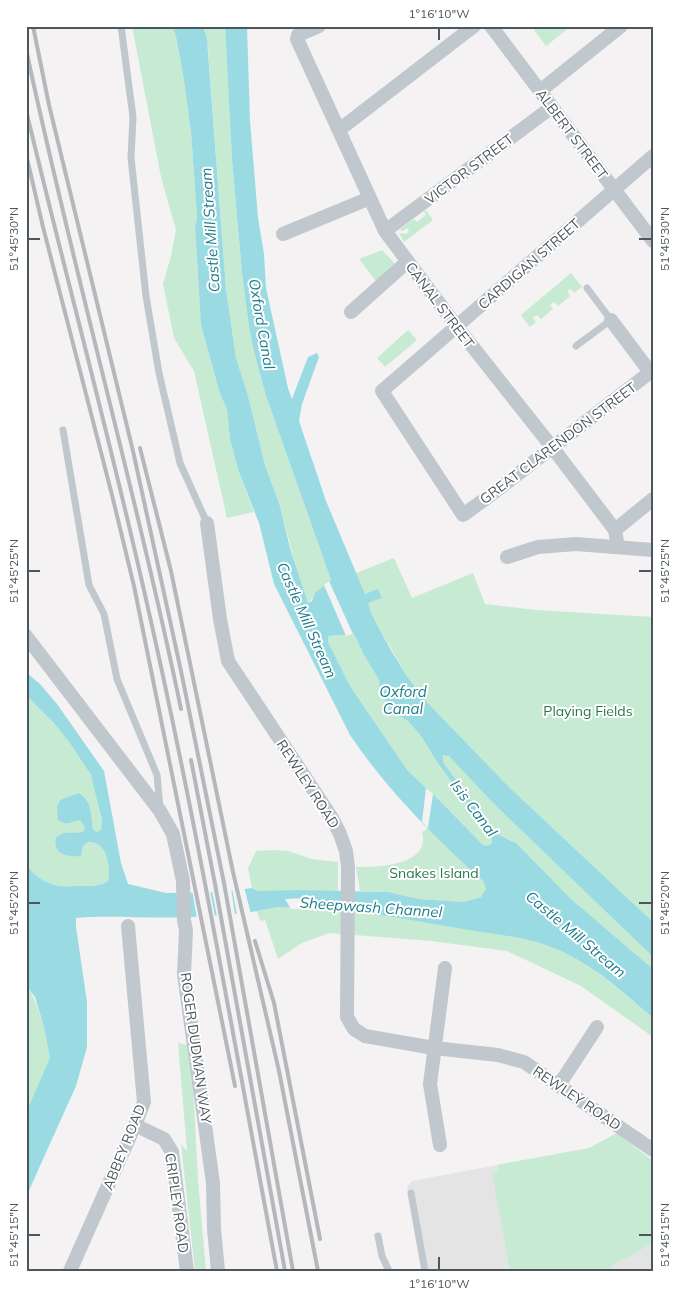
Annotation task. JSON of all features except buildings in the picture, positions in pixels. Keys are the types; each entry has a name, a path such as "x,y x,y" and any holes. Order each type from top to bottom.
{"street":[{"name":"CANAL STREET","path":"319,26 298,35 297,40 385,231 456,327 552,447 615,530 618,547"},
{"path":"339,130 474,26"},
{"name":"ALBERT STREET","path":"491,26 653,241"},
{"path":"540,91 621,26"},
{"name":"VICTOR STREET","path":"385,231 552,107"},
{"name":"CARDIGAN STREET","path":"463,515 382,390 653,156"},
{"path":"283,234 370,198"},
{"path":"351,312 407,262"},
{"path":"611,320 652,371"},
{"name":"GREAT CLARENDON STREET","path":"463,515 652,371"},
{"path":"615,530 653,499"},
{"name":"REWLEY ROAD","path":"207,522 220,619 228,661 316,794 340,834 346,851 349,923 348,1016 354,1029 365,1036 434,1048 509,1057 524,1062 653,1150"},
{"path":"507,557 538,547 576,544 653,550"},
{"name":"ROGER DUDMAN WAY","path":"26,636 160,811 173,834 183,881 186,931 184,974 213,1183 214,1229 218,1271"},
{"name":"ABBEY ROAD","path":"70,1271 144,1102 128,926"},
{"path":"440,1145 430,1084 445,968"},
{"path":"559,1085 597,1027"},
{"name":"CRIPLEY ROAD","path":"135,1125 164,1138 172,1152 186,1271"}],"lane":[{"path":"121,26 133,117 131,158 146,296 159,373 180,463 207,522"},
{"path":"576,346 611,320 586,288"},
{"path":"62,430 89,585 104,614 117,679 157,775 160,811"},
{"path":"411,1192 425,1271"},
{"path":"378,1236 382,1256 389,1271"}],"shaded area":[{"path":"617,1133 653,1161 653,1271 423,1271 407,1187 412,1181 589,1148"}],"green space":[{"path":"132,26 172,26 176,37 191,132 197,217 195,226 201,325 220,394 227,409 230,440 239,472 254,512 227,518 194,371 174,338 163,284 176,230 161,177"},
{"path":"203,26 225,26 232,160 242,273 254,352 266,396 331,580 308,603 296,567 280,506 265,465 247,392 236,358 226,289 208,48"},
{"path":"539,26 570,27 546,46 534,30"},
{"path":"426,210 433,220 404,242 399,233 406,234 409,231 407,228 403,231 399,230 414,219 417,222 426,215 424,212"},
{"path":"382,250 396,265 376,281 359,259"},
{"path":"571,273 582,287 574,293 571,289 567,291 570,296 558,306 554,302 550,305 553,309 541,319 537,315 533,318 536,322 530,327 521,315"},
{"path":"408,330 417,340 385,367 377,358"},
{"name":"Playing Fields","path":"394,558 412,598 473,573 485,604 536,610 653,617 653,922 509,787 421,696 405,673 367,603 382,598 378,590 365,594 356,573"},
{"path":"354,634 379,680 383,697 393,713 408,721 421,736 439,765 491,835 491,844 482,844 408,771 350,686 328,642 328,636"},
{"path":"26,695 71,743 91,776 102,821 101,831 97,832 93,829 88,804 80,793 72,796 77,820 80,820 86,828 83,832 73,832 83,851 83,846 88,842 100,846 103,850 109,869 108,881 104,883 89,886 56,885 36,875 28,867 26,862"},
{"path":"443,755 449,755 495,805 653,957 653,969 570,898 511,840 495,833 443,762"},
{"name":"Snakes Island","path":"428,828 484,882 487,889 481,897 464,902 419,899 388,892 360,891 356,867 388,865 411,858 418,852 423,843 422,832"},
{"path":"256,851 288,851 312,859 338,862 338,891 258,891 252,888 248,868"},
{"path":"271,907 319,908 366,913 513,937 552,947 587,965 653,1018 653,1037 581,986 507,951 431,941 329,933 302,943 278,959 265,920 260,921 257,911"},
{"path":"26,985 34,999 42,1021 50,1059 43,1079 26,1113"},
{"path":"178,1043 191,1046 198,1180 206,1271 195,1271 181,1144 187,1151"},
{"path":"617,1133 653,1161 653,1243 611,1266 611,1271 579,1269 568,1271 510,1271 492,1173 498,1171 497,1165 589,1148"}],"water":[{"path":"172,26 203,26 207,39 226,289 236,358 247,392 265,465 280,506 290,548 308,603 312,601 315,593 331,580 266,396 249,327 232,160 225,26 247,26 250,121 258,218 264,254 266,288 288,388 292,399 308,357 317,353 319,357 302,404 299,421 326,501 365,594 378,589 382,598 368,603 372,615 392,652 421,696 509,787 653,922 653,957 495,805 449,756 443,755 443,762 495,833 516,843 570,898 653,969 653,1018 611,982 577,959 540,943 515,937 373,914 306,907 276,907 257,911 195,917 76,918 87,1002 87,1047 76,1086 26,1197 26,1113 50,1058 44,1026 35,997 26,985 26,862 28,867 40,879 51,884 63,886 93,886 104,883 108,881 109,869 103,850 94,843 88,842 83,846 81,856 62,854 56,848 56,837 64,833 83,832 85,828 80,820 67,823 58,820 57,807 60,800 79,793 89,804 93,829 97,832 101,830 102,821 91,775 54,723 26,695 26,672 40,684 57,704 104,771 121,863 128,884 166,893 223,892 252,888 258,891 388,892 419,899 464,902 481,897 486,889 484,882 412,813 350,735 274,584 259,523 239,472 230,440 227,409 220,394 201,325 195,226 197,217 191,132 176,37","holes":["354,634 379,680 380,690 388,706 393,713 408,721 421,736 439,765 491,835 491,844 482,844 408,771 350,686 328,642 328,636"]}],"pier":[{"path":"329,581 353,634 346,636 324,585"},
{"path":"426,788 433,794 428,828 422,822"},
{"path":"244,887 251,914 237,915 232,888"},
{"path":"231,888 235,915 217,917 212,890"},
{"path":"192,890 210,890 215,917 197,919"},
{"path":"304,898 309,909 291,909 285,899"}],"railway":[{"path":"33,26 49,105 133,451 181,671 224,883 293,1271"},
{"path":"26,49 44,132 144,544 181,709"},
{"path":"26,110 115,467 162,671 213,927 277,1271"},
{"path":"26,154 134,586 235,1086"},
{"path":"140,448 171,571 233,872 279,1071 318,1271"},
{"path":"191,760 285,1271"},
{"path":"255,941 274,1003 320,1239"}],"water label":[{"name":"Castle Mill Stream","path":"210,230"},
{"name":"Oxford Canal","path":"262,324"},
{"name":"Castle Mill Stream","path":"307,620"},
{"name":"Oxford Canal","path":"403,700"},
{"name":"Isis Canal","path":"474,808"},
{"name":"Sheepwash Channel","path":"371,907"},
{"name":"Castle Mill Stream","path":"576,934"}]}
